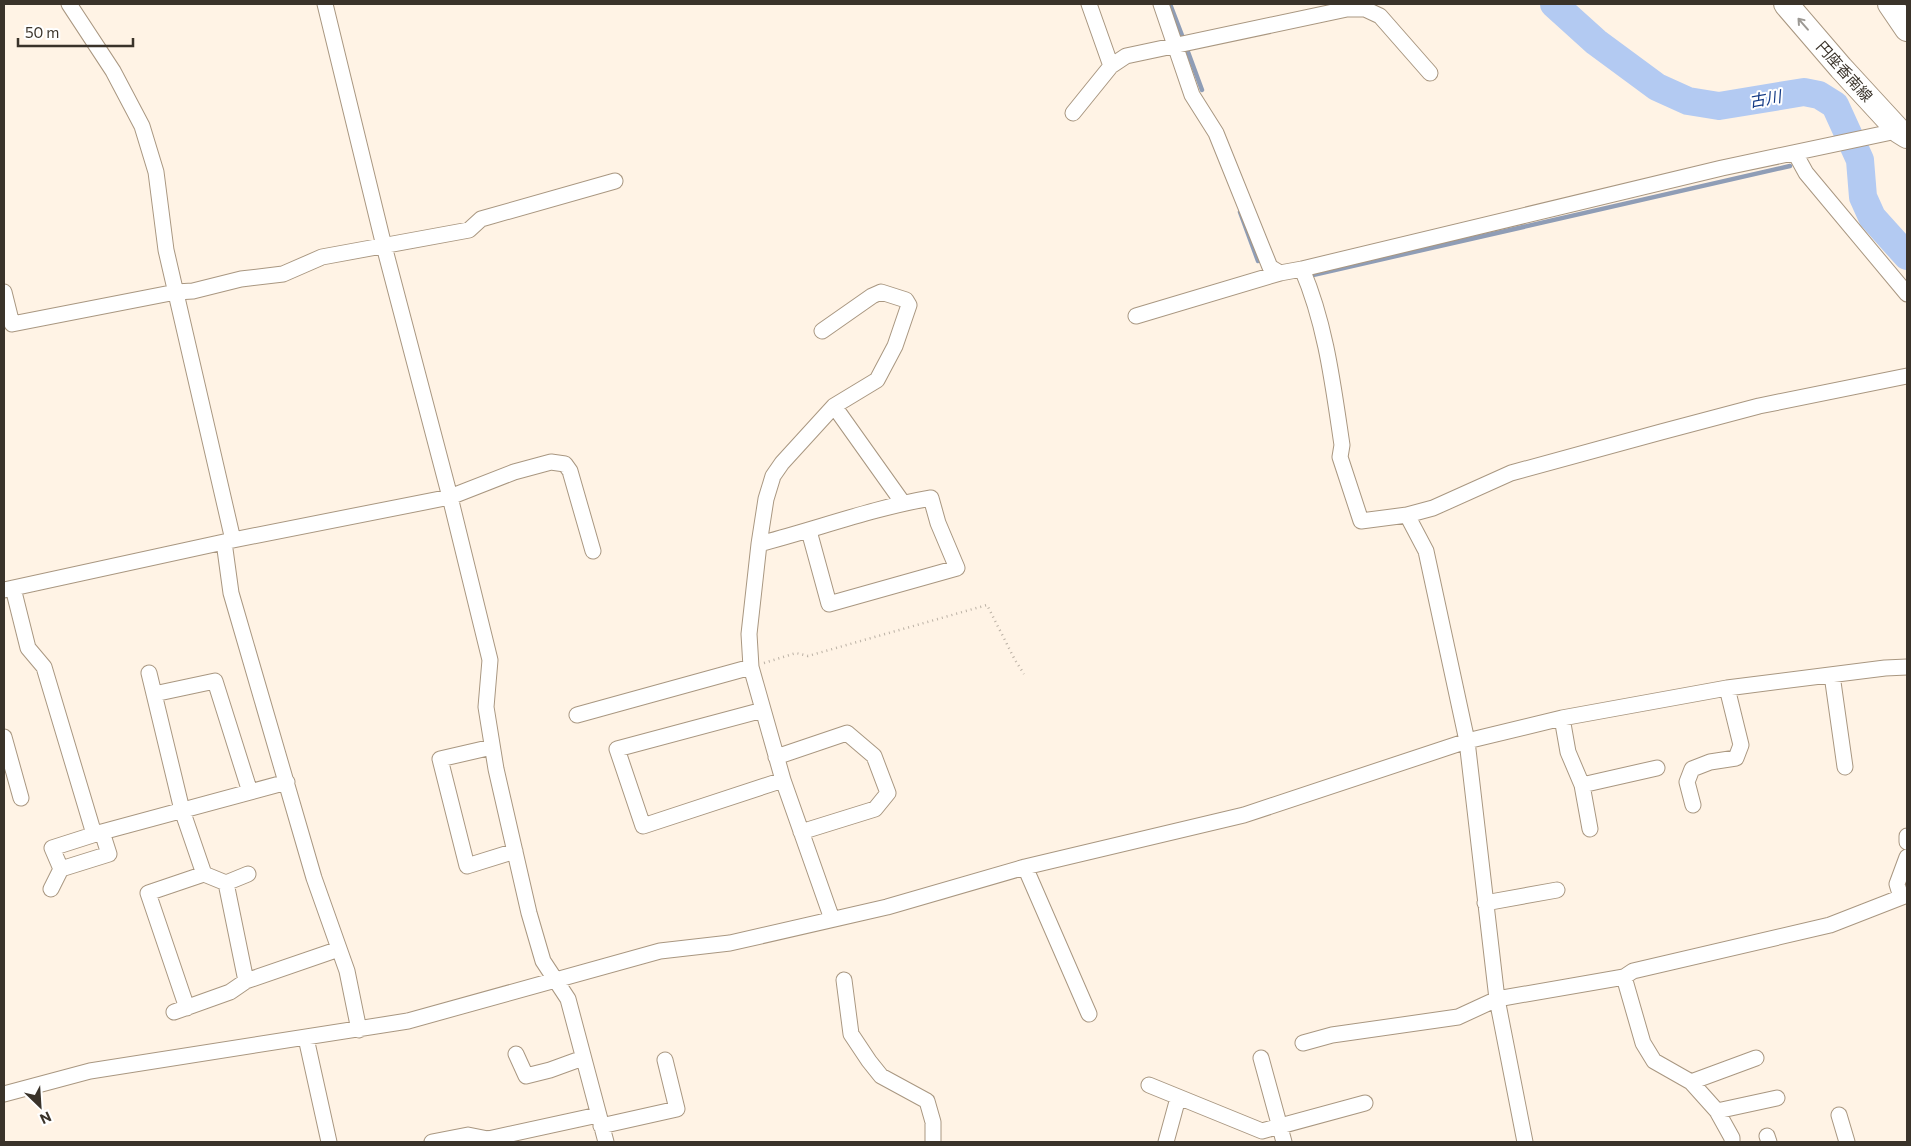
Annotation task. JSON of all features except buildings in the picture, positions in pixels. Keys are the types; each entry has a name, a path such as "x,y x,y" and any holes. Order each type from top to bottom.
{"main road":[{"name":"円座香南線","path":"1786,4 1841,68 1905,132"}],"street":[{"path":"68,4 113,71 142,126 156,172 166,250 228,541 231,594 314,878 347,971 359,1030"},
{"path":"325,4 384,246 450,496 490,660 486,708 492,747 529,913 543,961 568,999 606,1142"},
{"path":"1089,4 1111,66"},
{"path":"1161,4 1192,95 1216,133 1270,267 1280,273"},
{"path":"1073,113 1111,66 1126,56 1347,9 1365,10 1380,16 1430,73"},
{"path":"1136,316 1280,273 1713,170 1836,144 1905,132"},
{"path":"1795,153 1806,173 1907,294"},
{"path":"4,292 12,324 176,292 193,291 241,279 283,274 322,257 469,230 481,219 615,181"},
{"path":"1302,269 1314,297 1325,342 1342,445 1340,457 1361,521 1432,508 1510,473 1760,406 1907,376"},
{"path":"822,331 881,292 906,300 909,305 895,346 876,380 834,406 782,463 773,476 766,499 759,544 749,634 751,667 783,780 832,919"},
{"path":"834,406 903,503"},
{"path":"51,889 61,869 109,854 98,833 44,667 28,648 8,589 228,541 450,496 514,472 551,462 565,464 570,471 593,551"},
{"path":"759,544 903,503 931,498 938,522 957,568 829,604 809,531"},
{"path":"1407,514 1426,551 1466,741 1496,999 1525,1142"},
{"path":"577,715 751,667"},
{"path":"4,1094 90,1071 408,1021 660,951 730,943 887,907 1025,867 1244,815 1466,741 1562,718 1727,688 1885,668 1907,667"},
{"path":"148,673 182,810 204,874"},
{"path":"1832,675 1846,767"},
{"path":"154,694 215,681 250,792"},
{"path":"1693,805 1687,782 1692,769 1710,762 1736,758 1741,745 1727,688"},
{"path":"763,710 617,749 643,826 783,780"},
{"path":"1562,718 1568,752 1582,785 1590,829"},
{"path":"776,757 848,734 874,756 888,793 875,809 801,832"},
{"path":"4,737 10,782 21,798"},
{"path":"492,747 440,760 467,866 515,851"},
{"path":"1582,785 1657,768"},
{"path":"61,869 52,848 98,833 287,782"},
{"path":"1907,836 1907,842"},
{"path":"1303,1043 1332,1035 1458,1017 1496,999 1624,977 1632,971 1830,925 1904,896 1897,884 1907,857"},
{"path":"1025,867 1089,1014"},
{"path":"248,874 226,883 204,874 148,893 180,1010 230,992 246,981 339,949"},
{"path":"226,883 246,981"},
{"path":"1485,903 1557,890"},
{"path":"1624,977 1636,1023 1654,1061 1691,1082 1717,1111 1732,1138 1732,1142"},
{"path":"844,980 851,1034 868,1061 881,1076 927,1101 933,1122 933,1142"},
{"path":"306,1038 329,1142"},
{"path":"516,1054 526,1076 550,1070 583,1058"},
{"path":"1261,1058 1284,1142"},
{"path":"1691,1082 1756,1058"},
{"path":"432,1142 468,1135 488,1139 678,1108 665,1060"},
{"path":"1149,1085 1262,1131 1365,1102"},
{"path":"1166,1142 1178,1098"},
{"path":"1717,1111 1777,1098"},
{"path":"1839,1115 1847,1142"}],"path":[{"path":"751,667 796,652 808,656 987,605 1024,674"}],"waterway":[{"path":"1170,4 1183,38"},
{"name":"古川","path":"1554,4 1596,42 1657,87 1688,101 1719,106 1804,92 1819,95 1835,105 1860,160 1863,197 1872,217 1907,256"},
{"path":"1188,52 1202,90"},
{"path":"1313,275 1790,166"},
{"path":"1240,212 1258,261"}]}
